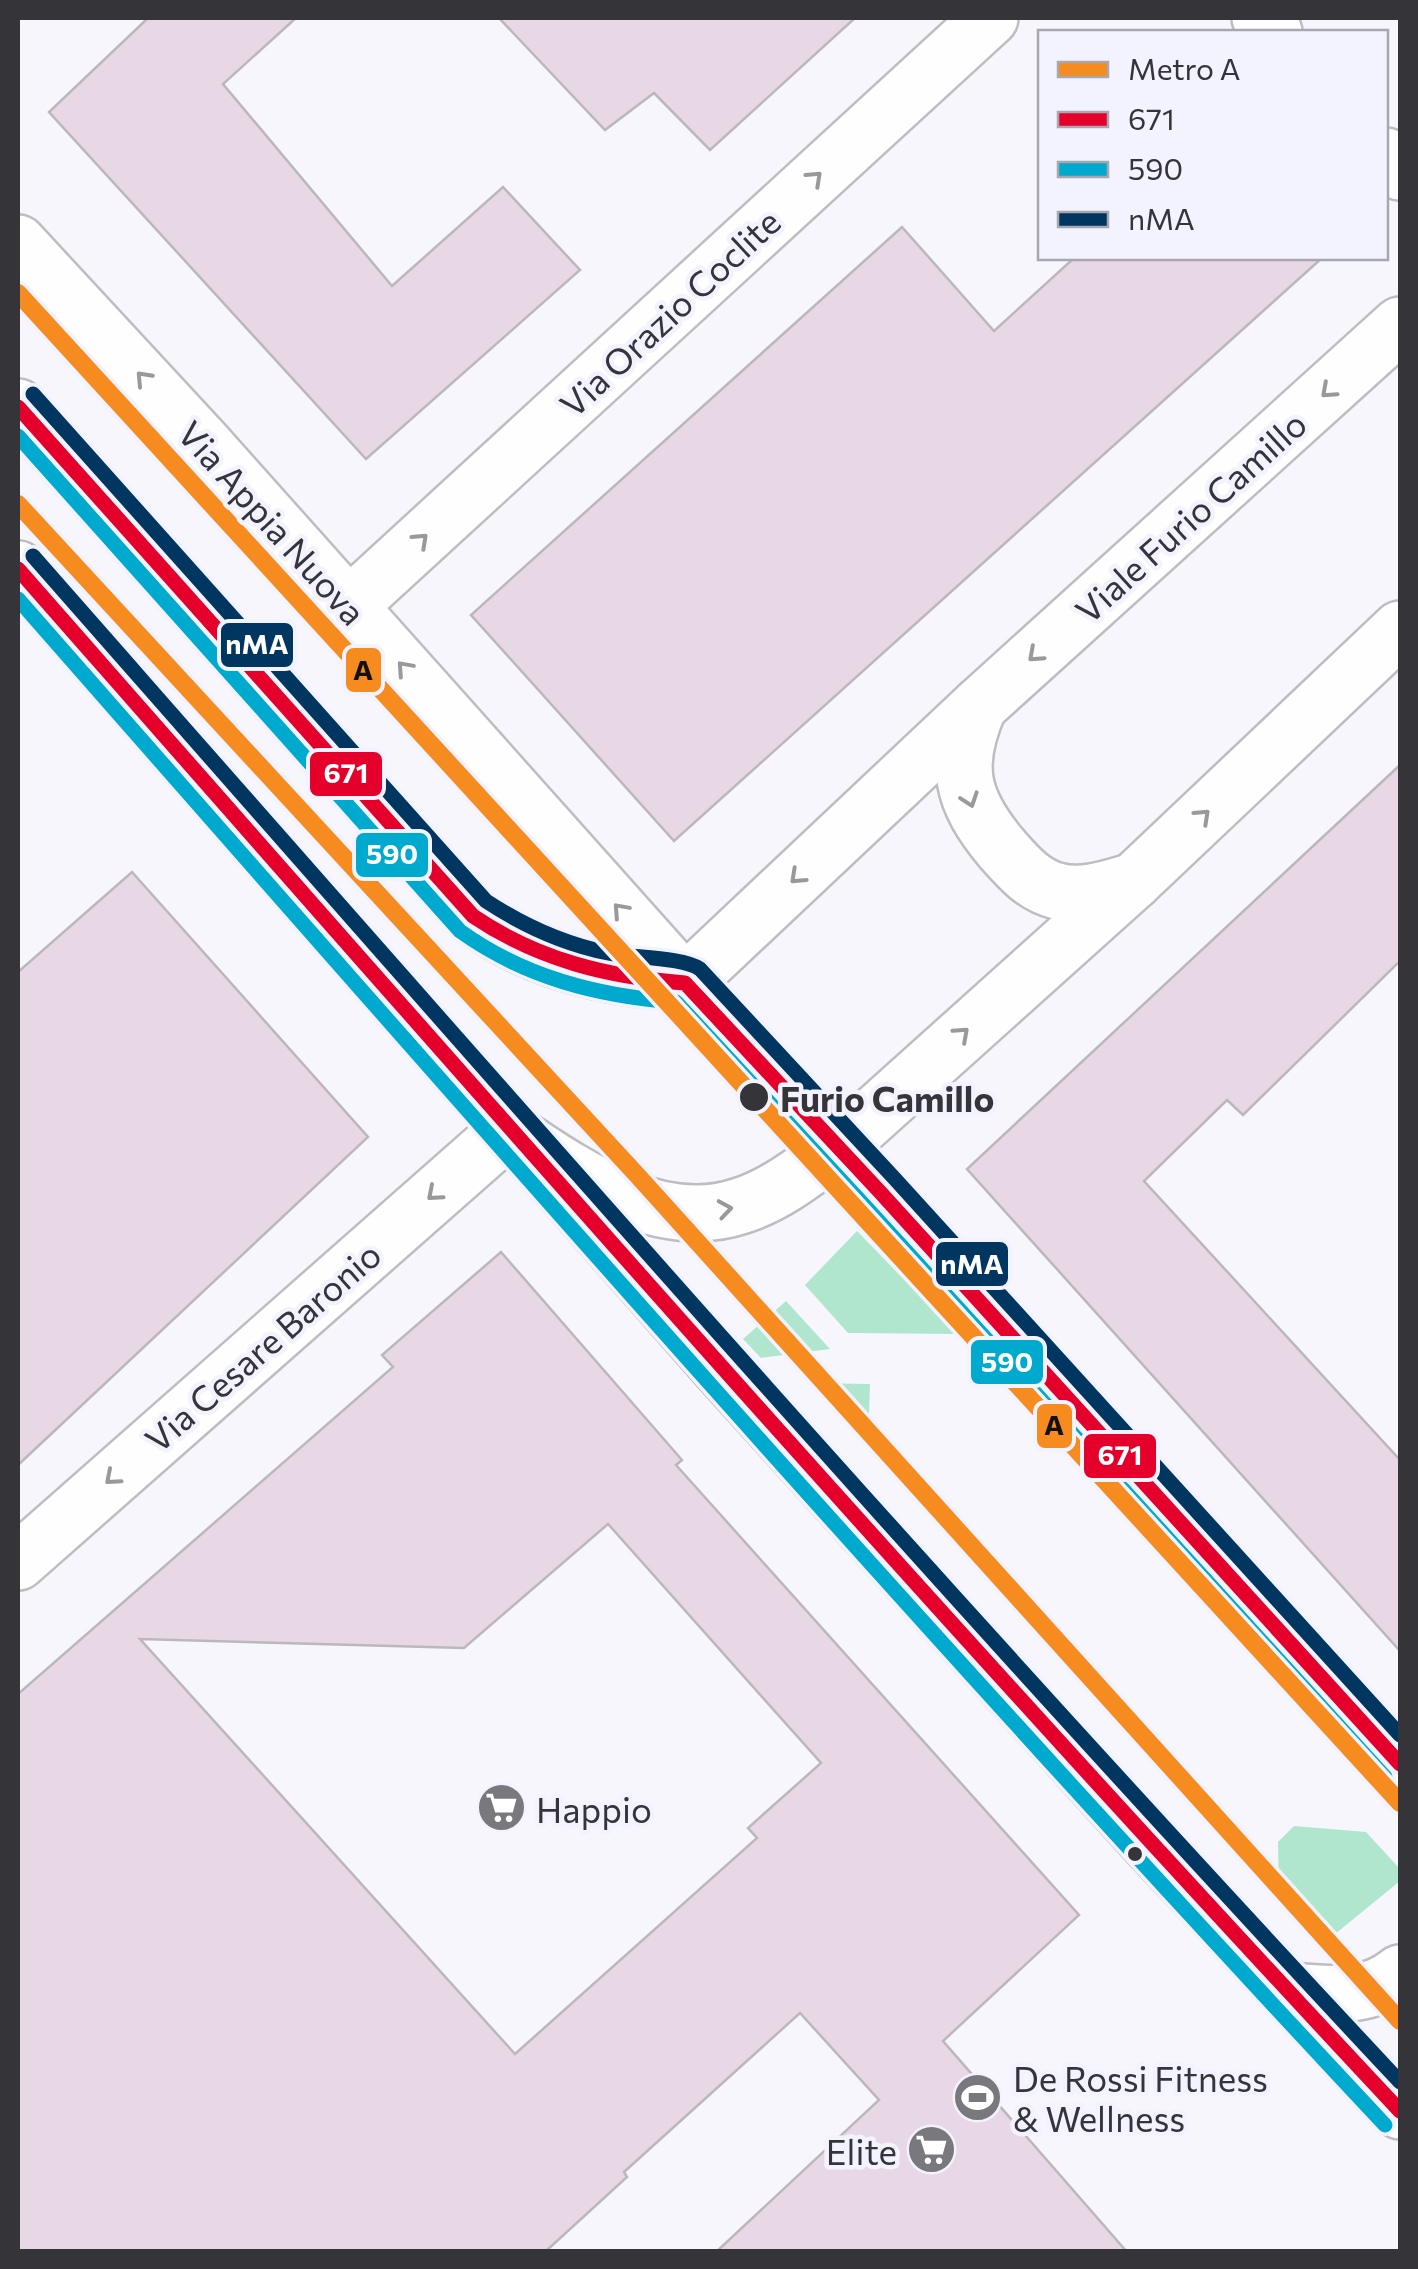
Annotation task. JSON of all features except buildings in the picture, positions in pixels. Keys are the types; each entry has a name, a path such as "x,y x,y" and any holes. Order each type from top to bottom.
{"street":[{"name":"Via Orazio Coclite","path":"349,606 990,18"},
{"name":"Via Appia Nuova","path":"18,243 685,983 1400,1764"},
{"name":"Viale Furio Camillo","path":"685,983 979,706 1400,325"},
{"path":"18,407 473,916 506,939 566,963 620,977 685,983"},
{"path":"18,569 732,1382 1400,2112"},
{"path":"508,1130 556,1161 615,1192 652,1206 686,1212 744,1206 802,1173 838,1146 1134,881 1400,628"},
{"path":"979,706 965,747 966,792 981,824 1020,870 1044,886 1070,893 1134,881"},
{"name":"Via Cesare Baronio","path":"18,1562 508,1130"},
{"path":"1288,1990 1350,1994 1378,1987 1400,1972"}],"green space":[{"path":"857,1231 957,1334 848,1333 805,1285"},
{"path":"786,1301 830,1349 761,1358 743,1339"},
{"path":"812,1383 870,1384 868,1442"},
{"path":"1294,1826 1366,1832 1400,1869 1400,1881 1324,1943 1317,1943 1279,1898 1278,1842"}],"metro line":[{"name":"A","path":"18,293 1400,1803"},
{"name":"A","path":"18,504 637,1175 1400,2021"}],"transit line":[{"name":"nMA","path":"33,394 486,901 530,926 576,945 681,962 700,969 1400,1735"},
{"name":"671","path":"18,407 473,916 523,944 574,964 685,983 1400,1764"},
{"name":"590","path":"18,436 460,931 510,961 562,982 618,995 676,1002 1385,1777"},
{"name":"nMA","path":"33,556 881,1515 1400,2082"},
{"name":"671","path":"18,569 876,1538 1400,2111"},
{"name":"590","path":"18,599 866,1558 1385,2125"}],"place":[{"name":"Furio Camillo","path":"754,1097"},
{"name":"Happio","path":"501,1808"},
{"name":"De Rossi Fitness & Wellness","path":"978,2097"},
{"name":"Elite","path":"932,2150"}]}
